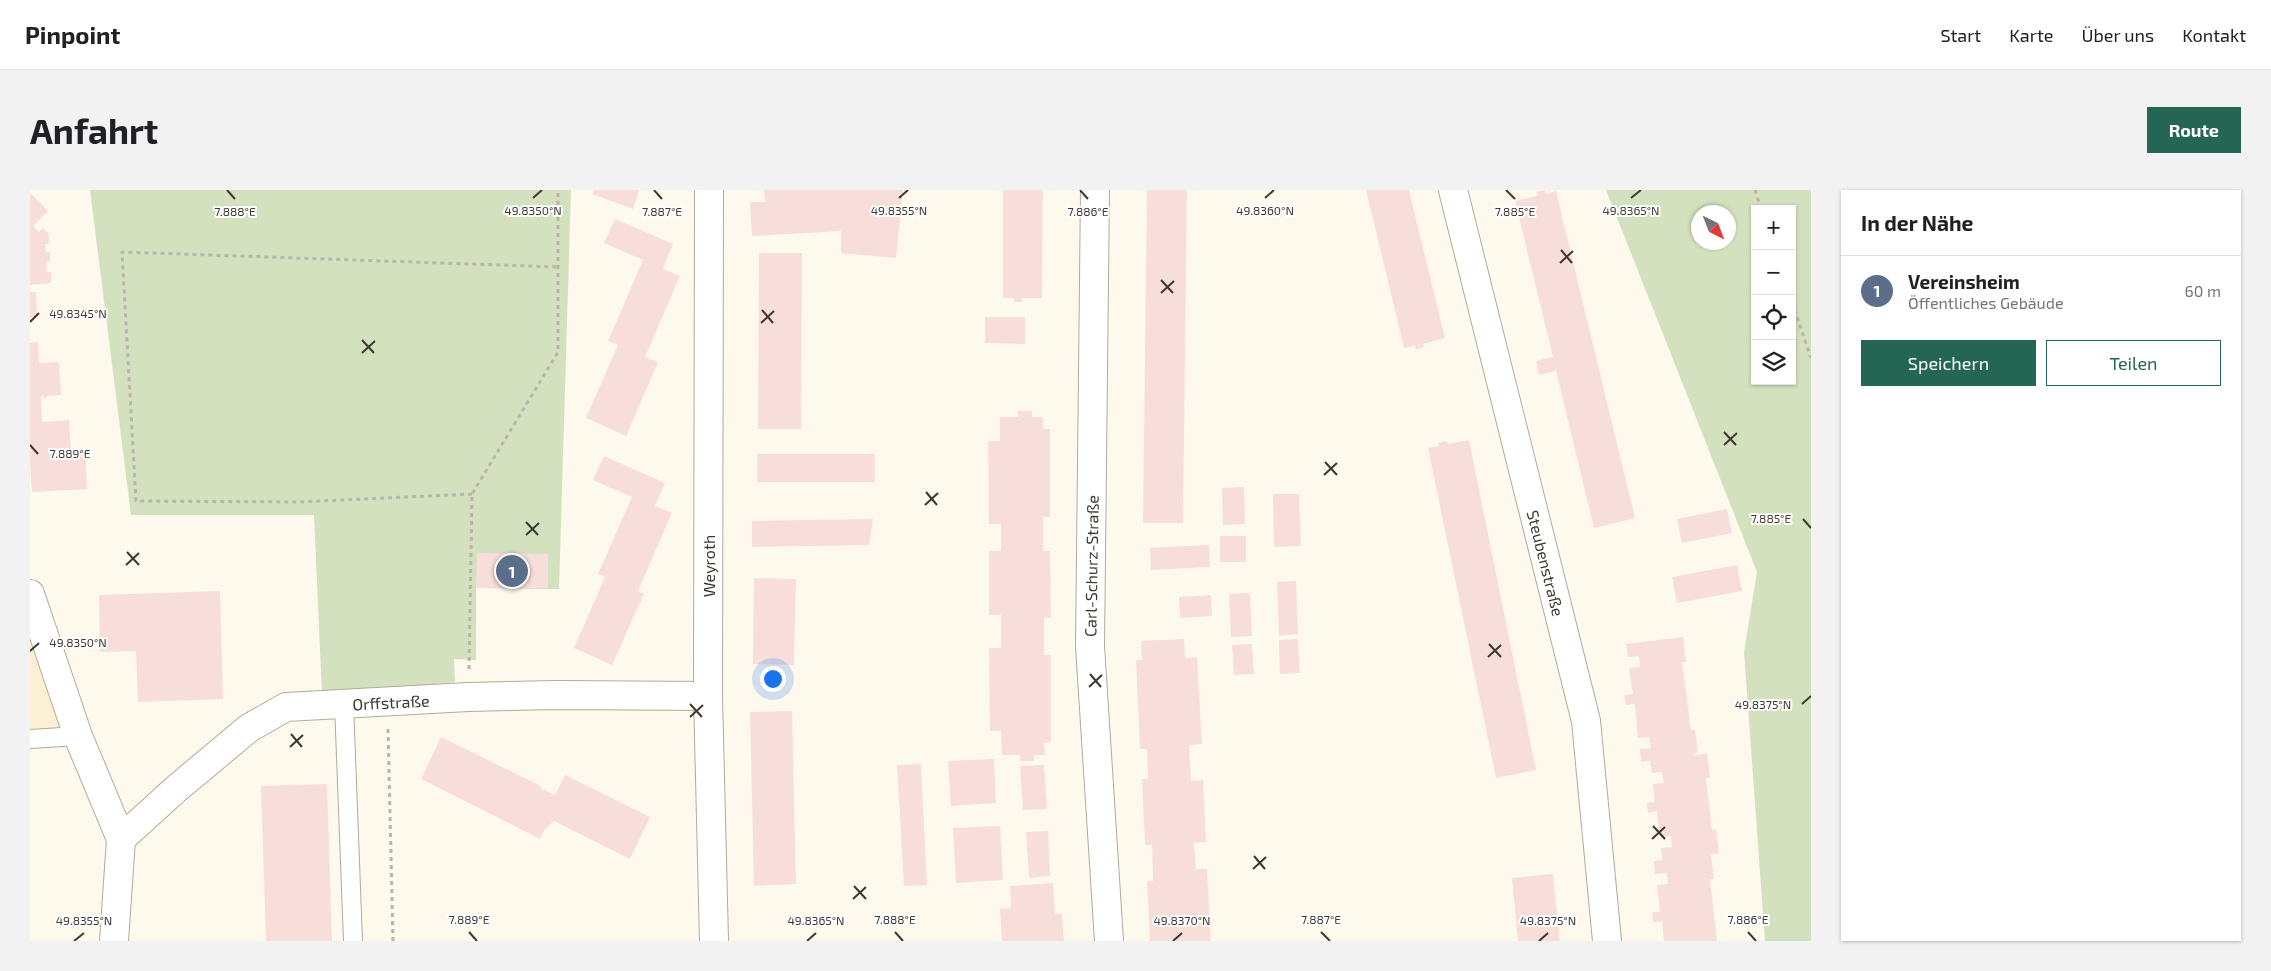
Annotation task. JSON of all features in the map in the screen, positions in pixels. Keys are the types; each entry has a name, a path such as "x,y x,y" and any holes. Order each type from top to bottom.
{"street":[{"name":"Weyroth","path":"709,190 708,696 714,941"},
{"name":"Carl-Schurz-Straße","path":"1095,190 1090,646 1109,941"},
{"name":"Steubenstraße","path":"1453,190 1586,721 1607,941"},
{"path":"30,594 78,736 121,839 114,941"},
{"name":"Orffstraße","path":"121,839 176,789 249,728 286,707 557,695 708,696"}],"lane":[{"path":"344,704 353,941"},
{"path":"30,740 78,736"}],"path":[{"path":"468,698 472,494 558,352 558,190"},
{"path":"1755,190 1760,205"},
{"path":"472,494 298,502 136,501 122,252 558,267"},
{"path":"1796,314 1811,358"},
{"path":"388,702 393,941"}],"shaded area":[{"path":"30,594 78,736 30,739"}],"green space":[{"path":"90,190 571,190 559,589 476,588 476,660 454,659 455,682 322,695 314,515 131,515"},
{"path":"1606,190 1811,190 1811,941 1765,941 1744,652 1757,572"}],"building":[{"path":"594,190 639,190 633,209 592,194"},
{"path":"764,190 903,190 896,258 841,253 841,231 752,236 750,202 765,202"},
{"path":"1003,190 1043,190 1042,298 1022,298 1022,302 1014,302 1014,298 1003,298"},
{"path":"1147,190 1187,190 1183,523 1143,523"},
{"path":"1366,190 1409,190 1445,338 1423,344 1424,347 1416,350 1415,346 1404,348"},
{"path":"1545,190 1546,194 1556,191 1635,518 1594,528 1556,371 1539,375 1536,361 1553,357 1515,201 1537,196 1536,192"},
{"path":"30,193 48,211 33,226 39,232 43,228 49,234 49,244 45,244 46,252 50,252 50,262 46,262 47,272 51,272 51,283 30,285"},
{"path":"615,219 673,244 663,269 680,276 645,357 658,362 626,436 586,418 618,345 608,341 643,260 604,243"},
{"path":"759,253 802,253 801,429 758,429"},
{"path":"30,292 36,292 37,317 30,317"},
{"path":"985,317 1025,317 1025,344 985,343"},
{"path":"38,342 39,363 59,362 61,395 46,396 46,399 44,399 44,396 41,396 42,422 69,420 71,452 85,451 87,489 32,492 30,461 30,343"},
{"path":"1018,411 1032,411 1032,417 1043,417 1043,429 1050,429 1050,517 1043,517 1043,551 1050,551 1051,618 1044,617 1044,655 1051,655 1051,742 1044,743 1045,755 1034,755 1034,761 1020,761 1020,755 1002,755 1001,731 990,731 989,648 1001,648 1001,615 989,615 989,551 1001,551 1001,524 989,524 988,441 1000,441 1000,417 1018,417"},
{"path":"1469,440 1536,770 1496,778 1428,448 1439,446 1438,443 1447,441 1448,444"},
{"path":"757,454 875,454 875,482 757,482"},
{"path":"604,456 665,483 655,506 672,513 638,591 644,594 612,665 574,648 605,577 598,574 632,497 593,480"},
{"path":"1244,487 1245,524 1223,525 1222,488"},
{"path":"1273,494 1299,494 1301,546 1274,547"},
{"path":"1727,509 1732,533 1682,543 1677,519"},
{"path":"873,519 869,545 752,547 752,521"},
{"path":"1220,536 1246,536 1246,562 1220,562"},
{"path":"1209,545 1210,567 1151,570 1150,548"},
{"path":"477,553 548,554 548,588 476,588"},
{"path":"1737,565 1742,591 1677,603 1672,577"},
{"path":"754,578 796,579 794,665 753,664"},
{"path":"1296,581 1298,634 1279,636 1277,582"},
{"path":"220,591 223,699 138,702 136,651 100,652 99,595"},
{"path":"1250,593 1252,636 1231,637 1229,594"},
{"path":"1211,595 1212,616 1180,618 1179,597"},
{"path":"1683,637 1686,662 1682,662 1691,730 1695,730 1698,753 1693,754 1694,756 1707,753 1710,778 1706,778 1712,830 1716,829 1719,853 1711,855 1714,879 1710,879 1717,941 1664,941 1662,921 1653,922 1652,912 1660,912 1657,885 1668,884 1667,873 1655,874 1654,861 1662,860 1661,848 1672,847 1671,836 1659,837 1657,811 1648,813 1647,803 1655,802 1653,784 1664,783 1662,772 1652,773 1650,761 1641,762 1640,749 1651,748 1649,737 1638,738 1635,704 1626,705 1624,695 1633,694 1629,668 1640,667 1639,656 1628,657 1626,644"},
{"path":"1184,639 1185,658 1197,657 1202,744 1189,745 1191,781 1203,780 1206,842 1194,843 1196,869 1207,869 1211,941 1150,941 1147,881 1153,881 1152,845 1145,845 1142,779 1148,779 1147,749 1140,749 1136,660 1142,660 1141,641"},
{"path":"1298,639 1300,673 1280,674 1279,640"},
{"path":"1252,644 1254,674 1234,675 1232,645"},
{"path":"792,711 796,884 754,886 750,712"},
{"path":"441,737 541,786 540,788 555,795 565,775 650,817 630,859 554,821 545,829 540,839 421,779"},
{"path":"994,759 996,803 951,806 948,761"},
{"path":"921,764 927,885 904,886 897,765"},
{"path":"1044,765 1047,809 1023,810 1020,766"},
{"path":"327,784 332,941 266,941 261,786"},
{"path":"1000,826 1003,880 956,883 953,828"},
{"path":"1048,831 1050,876 1029,878 1026,832"},
{"path":"1553,874 1560,941 1518,941 1512,878"},
{"path":"1053,883 1055,914 1062,913 1064,941 1002,941 1000,909 1011,908 1010,886"}],"place":[{"name":"Vereinsheim","path":"512,571"}]}
